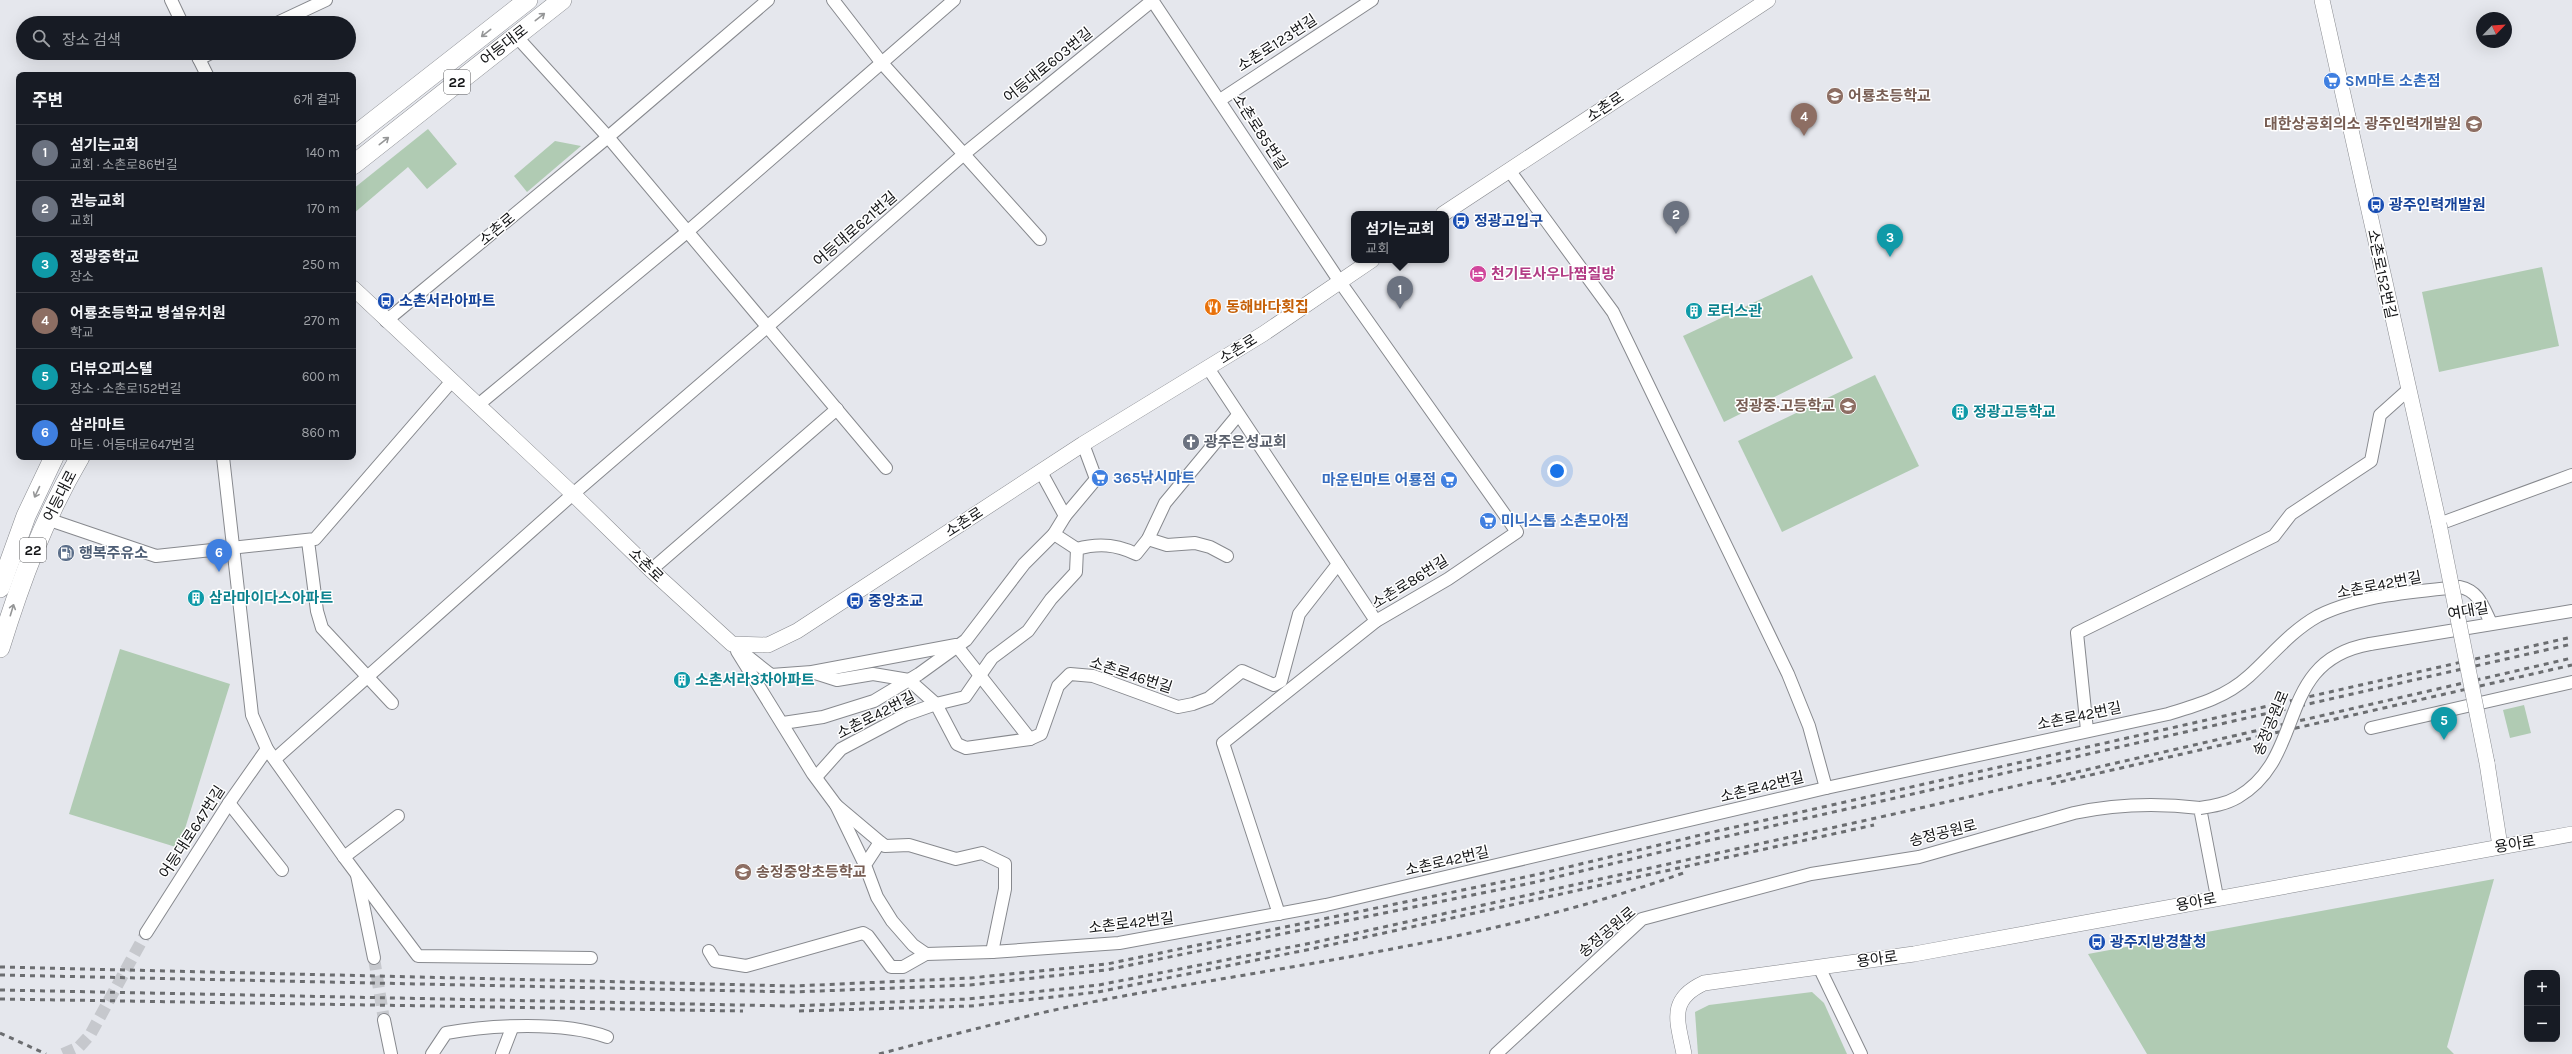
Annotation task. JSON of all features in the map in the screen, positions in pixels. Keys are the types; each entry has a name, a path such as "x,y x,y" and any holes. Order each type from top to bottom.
{"main road":[{"name":"어등대로","path":"356,135 528,0"},
{"name":"어등대로","path":"356,163 562,0"},
{"name":"어등대로","path":"0,588 26,516 53,460"},
{"name":"어등대로","path":"0,648 22,575 47,520 78,460"}],"street":[{"path":"171,0 179,16"},
{"path":"292,16 326,0"},
{"path":"608,137 768,0"},
{"path":"833,0 881,62 1040,239"},
{"path":"478,405 688,232 881,62 954,0"},
{"name":"소촌로85번길","path":"1152,0 1340,282"},
{"name":"어등대로603번길","path":"964,154 1152,0"},
{"name":"소촌로123번길","path":"1220,100 1372,0"},
{"name":"소촌로","path":"1447,211 1768,0"},
{"name":"소촌로152번길","path":"2322,0 2439,524 2487,763 2500,846"},
{"path":"516,36 608,137 886,468"},
{"path":"199,60 205,72"},
{"name":"소촌로","path":"386,321 608,137"},
{"name":"어등대로621번길","path":"767,328 964,154"},
{"path":"1509,170 1613,312 1788,674 1809,726 1826,788"},
{"name":"소촌로","path":"356,291 451,382 478,405 573,494 651,570 732,644 768,645 797,631 1083,444 1208,368 1368,263"},
{"name":"소촌로86번길","path":"1279,914 1223,743 1376,622 1448,579 1517,532 1340,282"},
{"path":"274,759 368,678 573,494 767,328"},
{"path":"1208,368 1376,622"},
{"path":"47,520 156,556 308,541 315,539 451,382"},
{"path":"2087,730 2077,633 2274,536 2291,514 2371,460 2380,416 2408,390"},
{"path":"651,570 837,409"},
{"path":"1054,534 1077,549 1096,544 1123,548 1136,554 1148,539 1164,503 1238,415"},
{"path":"909,680 970,635 1024,564 1054,534 1065,516 1096,479 1083,444"},
{"path":"223,460 249,701 252,715 267,749 344,857 356,871 418,956 591,958"},
{"path":"1041,472 1065,516"},
{"path":"2439,524 2572,474"},
{"path":"1148,539 1167,545 1195,543 1210,547 1227,556"},
{"path":"308,541 319,620 331,638 392,703"},
{"path":"936,704 965,697 981,676 992,658 1028,631 1051,599 1076,572 1077,549"},
{"name":"소촌로46번길","path":"1030,739 1041,734 1058,686 1070,674 1093,676 1178,707 1193,704 1208,698 1242,671 1274,685 1281,681 1299,614 1338,564"},
{"name":"소촌로42번길","path":"926,954 992,952 1119,943 1279,914 1630,835 1826,788 2087,730 2168,714 2221,696 2250,675 2300,628 2317,617 2350,604 2460,587 2470,589 2476,594 2491,623"},
{"name":"여대길","path":"2370,644 2491,623 2572,611"},
{"path":"732,644 771,675 812,672 956,645"},
{"path":"709,951 715,962 746,966 863,933 868,936 891,967 903,966 926,954 913,945 892,921 876,898 865,865 836,805 816,777 732,644"},
{"name":"송정공원로","path":"1497,1054 1642,919 1811,874 1919,857 2090,810 2163,804 2200,808 2224,803 2238,797 2261,779 2278,755 2300,695 2311,676 2337,654 2351,648 2370,644"},
{"path":"812,672 837,680 873,674 909,680 936,704 957,744 966,748 1030,739 956,645"},
{"name":"소촌로42번길","path":"783,723 823,717 874,702 909,680"},
{"path":"2372,728 2572,682"},
{"name":"소촌로42번길","path":"816,777 841,749 905,715 936,704"},
{"name":"어등대로647번길","path":"146,934 229,803 267,749"},
{"path":"229,803 282,870"},
{"path":"836,805 885,846 909,845 956,859 982,853 1005,864 1005,889 992,952"},
{"path":"2200,808 2217,897"},
{"path":"344,857 398,816"},
{"name":"용아로","path":"1684,1054 1676,1012 1682,1000 1693,988 1704,983 1914,954 2096,922 2217,897 2572,834"},
{"path":"865,865 880,842"},
{"path":"356,871 374,958"},
{"path":"1819,967 1861,1054"},
{"path":"384,1020 391,1054"},
{"path":"432,1054 446,1033 478,1028 577,1030 590,1031 607,1037"},
{"path":"502,1054 512,1028"}],"green space":[{"path":"428,129 457,164 427,189 408,167 356,211 356,187"},
{"path":"555,141 581,146 527,192 514,176"},
{"path":"2542,267 2559,346 2439,372 2422,292"},
{"path":"1812,275 1853,358 1724,422 1683,336"},
{"path":"1875,375 1919,466 1782,532 1738,441"},
{"path":"120,649 230,684 179,848 69,814"},
{"path":"2524,705 2531,733 2510,738 2503,710"},
{"path":"2494,879 2447,1047 2454,1054 2147,1054 2088,954"},
{"path":"1812,992 1824,1003 1847,1054 1698,1054 1695,1012 1709,1005"}],"tunnel":[{"path":"63,1054 79,1047 90,1035 146,933"},
{"path":"374,958 384,1020"}],"railway":[{"path":"0,967 795,986 971,978 1107,964 1535,875 1713,832 2572,637"},
{"path":"0,975 794,992 970,985 1106,970 1536,882 1715,839 2572,644"},
{"path":"0,990 790,1006 968,999 1099,985 1316,942 1903,812 2572,658"},
{"path":"2051,784 2572,665"},
{"path":"799,1011 971,1006 1098,992 1316,948 1874,825"},
{"path":"879,1054 1058,1009 1190,984 1333,960 1476,932 1546,915 1616,895 1686,872"},
{"path":"0,999 743,1011"},
{"path":"0,1033 46,1054"}],"place":[{"name":"SM마트 소촌점","path":"2332,81"},
{"name":"어룡초등학교","path":"1835,96"},
{"name":"대한상공회의소 광주인력개발원","path":"2474,124"},
{"name":"어룡초등학교 병설유치원","path":"1804,136"},
{"name":"광주인력개발원","path":"2376,205"},
{"name":"정광고입구","path":"1461,221"},
{"name":"권능교회","path":"1676,234"},
{"name":"정광중학교","path":"1890,257"},
{"name":"천기토사우나찜질방","path":"1478,274"},
{"name":"소촌서라아파트","path":"386,301"},
{"name":"동해바다횟집","path":"1213,307"},
{"name":"섬기는교회","path":"1400,309"},
{"name":"로터스관","path":"1694,311"},
{"name":"정광중·고등학교","path":"1848,406"},
{"name":"정광고등학교","path":"1960,412"},
{"name":"광주은성교회","path":"1191,442"},
{"name":"365낚시마트","path":"1100,478"},
{"name":"마운틴마트 어룡점","path":"1449,480"},
{"name":"미니스톱 소촌모아점","path":"1488,521"},
{"name":"행복주유소","path":"66,553"},
{"name":"삼라마트","path":"219,572"},
{"name":"삼라마이다스아파트","path":"196,598"},
{"name":"중앙초교","path":"855,601"},
{"name":"소촌서라3차아파트","path":"682,680"},
{"name":"더뷰오피스텔","path":"2444,740"},
{"name":"송정중앙초등학교","path":"743,872"},
{"name":"광주지방경찰청","path":"2097,942"}]}
